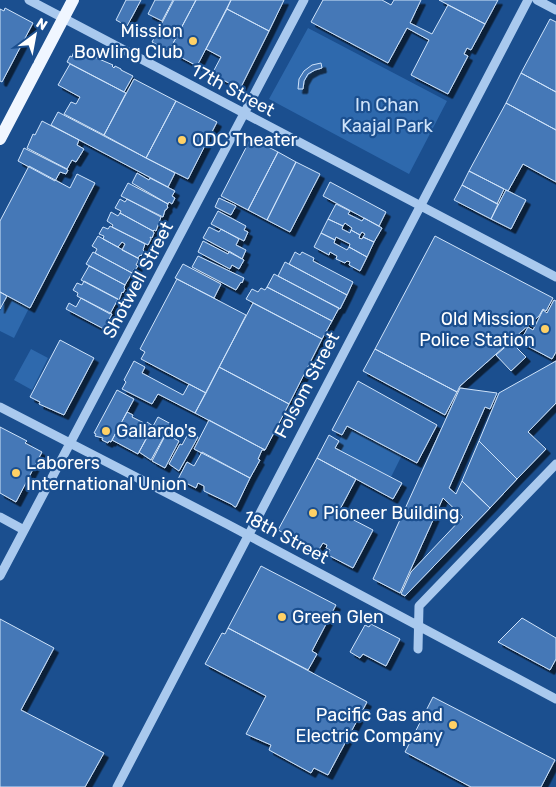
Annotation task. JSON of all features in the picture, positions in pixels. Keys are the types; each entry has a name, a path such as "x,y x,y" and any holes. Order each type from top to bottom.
{"main road":[{"path":"0,139 73,0"}],"street":[{"name":"17th Street","path":"28,0 556,277"},
{"name":"Shotwell Street","path":"0,576 304,0"},
{"name":"Folsom Street","path":"117,787 528,0"},
{"path":"537,0 556,10"},
{"name":"18th Street","path":"0,407 247,535 556,699"},
{"path":"418,649 419,606 556,464"},
{"path":"0,517 24,530"}],"green space":[{"name":"In Chan Kaajal Park","path":"308,28 447,101 409,174 269,99"},
{"path":"7,297 29,308 14,338 0,331 0,311"},
{"path":"31,349 48,358 32,390 14,380"},
{"path":"347,426 402,455 391,477 335,448"}],"building":[{"path":"126,0 141,0 127,26 116,20"},
{"path":"155,0 173,0 162,21 148,14"},
{"path":"174,0 196,0 169,51 152,42"},
{"name":"Mission Bowling Club","path":"196,0 231,0 197,66 169,51"},
{"path":"231,0 284,0 269,31 227,9"},
{"path":"323,0 382,0 391,5 394,0 421,0 410,23 432,34 448,5 485,24 471,50 467,48 464,54 468,56 448,94 411,75 429,40 407,28 388,63 311,22"},
{"path":"439,0 498,0 485,24"},
{"path":"5,8 33,23 2,82 0,81 0,9 4,11"},
{"path":"227,9 269,31 240,89 212,74 221,57 206,49"},
{"path":"550,19 556,22 556,92 521,73"},
{"path":"76,45 86,53 87,51 92,56 113,65 114,68 115,66 133,76 124,92 67,62 70,56 72,57"},
{"path":"321,63 322,68 308,74 304,81 303,89 298,89 299,79 304,71 312,65"},
{"path":"70,64 126,93 104,135 64,114 71,102 76,104 80,97 58,85"},
{"path":"521,73 556,92 556,130 506,103"},
{"path":"134,79 176,101 146,158 104,135"},
{"name":"ODC Theater","path":"176,101 217,122 188,179 146,158"},
{"path":"506,103 556,130 556,182 523,164 508,191 469,171"},
{"path":"58,112 175,173 168,187 51,125"},
{"path":"42,121 79,140 77,145 84,149 76,162 72,160 67,169 27,148 33,134 35,135"},
{"path":"251,138 278,152 248,210 221,196"},
{"path":"24,148 68,170 66,174 60,172 55,181 18,161"},
{"path":"278,152 296,162 267,220 248,210"},
{"path":"296,162 320,174 290,232 267,220"},
{"path":"29,166 70,188 77,174 95,183 30,308 0,292 0,221"},
{"path":"469,171 504,189 497,204 462,185"},
{"path":"137,173 175,191 172,196 175,198 172,204 169,202 168,204 132,183"},
{"path":"330,182 386,212 379,226 323,196"},
{"path":"128,183 168,204 163,217 121,196"},
{"path":"462,185 498,204 491,219 454,200"},
{"path":"506,190 526,200 511,229 491,219"},
{"path":"219,198 236,206 231,215 215,207"},
{"path":"120,199 125,202 127,199 161,217 156,231 120,213 121,211 115,208"},
{"path":"336,204 350,211 348,214 362,221 364,218 382,228 374,242 363,237 365,234 362,232 360,235 351,230 352,228 345,223 343,226 328,219"},
{"path":"218,211 246,226 244,230 248,232 244,241 211,224"},
{"path":"111,212 118,216 120,213 153,231 154,233 152,238 150,237 148,245 112,227 113,225 107,221"},
{"path":"328,219 343,226 342,229 350,233 351,230 360,235 359,238 362,239 363,237 374,242 367,257 349,247 350,244 336,237 335,240 321,233"},
{"path":"110,226 145,244 141,256 138,258 122,250 125,244 122,242 118,247 103,239 104,236 99,234 103,227 108,229"},
{"path":"209,227 219,232 221,229 239,239 236,245 246,250 242,259 203,238"},
{"path":"321,233 335,240 334,243 347,250 349,247 367,257 360,271 349,265 350,262 347,261 345,263 336,259 337,256 330,252 329,255 314,247"},
{"path":"98,236 139,259 136,265 138,266 132,273 95,253 97,249 92,246"},
{"path":"435,236 553,298 546,311 543,309 539,316 460,386 457,392 375,349"},
{"path":"203,241 228,254 229,251 244,260 239,269 232,265 230,269 198,252"},
{"path":"93,252 132,273 125,285 86,264"},
{"path":"295,252 300,255 302,252 314,258 313,261 353,282 347,295 289,264"},
{"path":"198,256 244,278 242,283 236,290 192,267"},
{"path":"285,262 347,295 340,309 278,276"},
{"path":"183,264 221,284 214,298 175,278"},
{"path":"89,266 125,285 119,300 81,280"},
{"path":"274,274 339,308 332,321 267,287"},
{"path":"177,279 246,315 206,393 141,359 145,352 140,349"},
{"path":"84,281 118,299 110,314 77,296 78,293 73,290 77,283 82,285"},
{"path":"267,287 332,321 322,339 246,299 252,289 258,292 261,288 265,290"},
{"path":"0,292 7,296 0,309"},
{"path":"81,298 112,314 104,329 66,309 69,303 76,307"},
{"name":"Old Mission Police Station","path":"554,300 556,301 556,352 552,359 520,342 528,327 533,330 543,310 547,313"},
{"path":"253,303 322,339 289,404 219,367"},
{"path":"60,340 94,358 64,415 39,404 40,402 30,397"},
{"path":"511,342 526,357 511,371 496,355"},
{"path":"375,349 457,392 445,415 363,371"},
{"path":"134,361 145,367 142,373 183,395 189,384 206,393 195,413 158,394 152,404 122,389 126,382 124,380"},
{"path":"556,361 556,403 528,432 546,449 517,479 479,441 499,393"},
{"path":"219,367 289,404 265,450 195,413"},
{"path":"358,381 437,425 417,463 347,426 342,435 332,430"},
{"path":"460,388 497,393 490,409 485,407 449,488 456,494 462,481 490,508 405,596 401,594 411,572 463,517 443,498 400,593 373,579"},
{"path":"117,390 134,399 111,442 109,441 108,443 102,440 103,438 95,436 96,434 94,433"},
{"path":"127,412 133,415 132,417 153,426 138,454 112,440"},
{"path":"158,417 171,424 151,460 139,452"},
{"path":"209,420 265,450 262,450 258,459 260,460 250,478 194,449"},
{"name":"Laborers International Union","path":"0,427 27,441 25,443 42,452 16,502 0,493"},
{"path":"189,432 198,437 179,471 169,464"},
{"path":"166,434 179,441 165,468 152,461"},
{"path":"329,435 339,441 335,448 402,483 393,499 317,458"},
{"path":"479,441 517,479 490,508 462,481"},
{"path":"202,452 250,478 236,507 204,491 204,486 198,483 196,488 178,479 187,462 194,466"},
{"name":"Pioneer Building","path":"317,458 356,479 337,515 341,517 344,511 349,514 348,517 373,530 353,568 328,555 330,550 326,548 327,545 323,543 318,551 278,530"},
{"name":"Green Glen","path":"261,566 336,605 312,651 317,654 308,670 228,628"},
{"path":"522,618 556,638 556,659 550,670 498,642"},
{"path":"0,619 54,648 21,710 104,753 85,787 0,787"},
{"path":"371,624 400,639 386,666 363,654 360,658 350,652 365,625 369,627"},
{"path":"228,628 367,702 328,775 314,768 311,773 269,750 271,745 246,734 266,696 205,664 222,633 225,634"},
{"name":"Pacific Gas and Electric Company","path":"433,697 555,760 541,787 471,787 405,752"}],"place":[{"name":"Mission Bowling Club","path":"193,41"},
{"name":"ODC Theater","path":"182,140"},
{"name":"Old Mission Police Station","path":"545,329"},
{"name":"Gallardo's","path":"106,431"},
{"name":"Laborers International Union","path":"16,473"},
{"name":"Pioneer Building","path":"313,513"},
{"name":"Green Glen","path":"282,617"},
{"name":"Pacific Gas and Electric Company","path":"453,725"}]}
